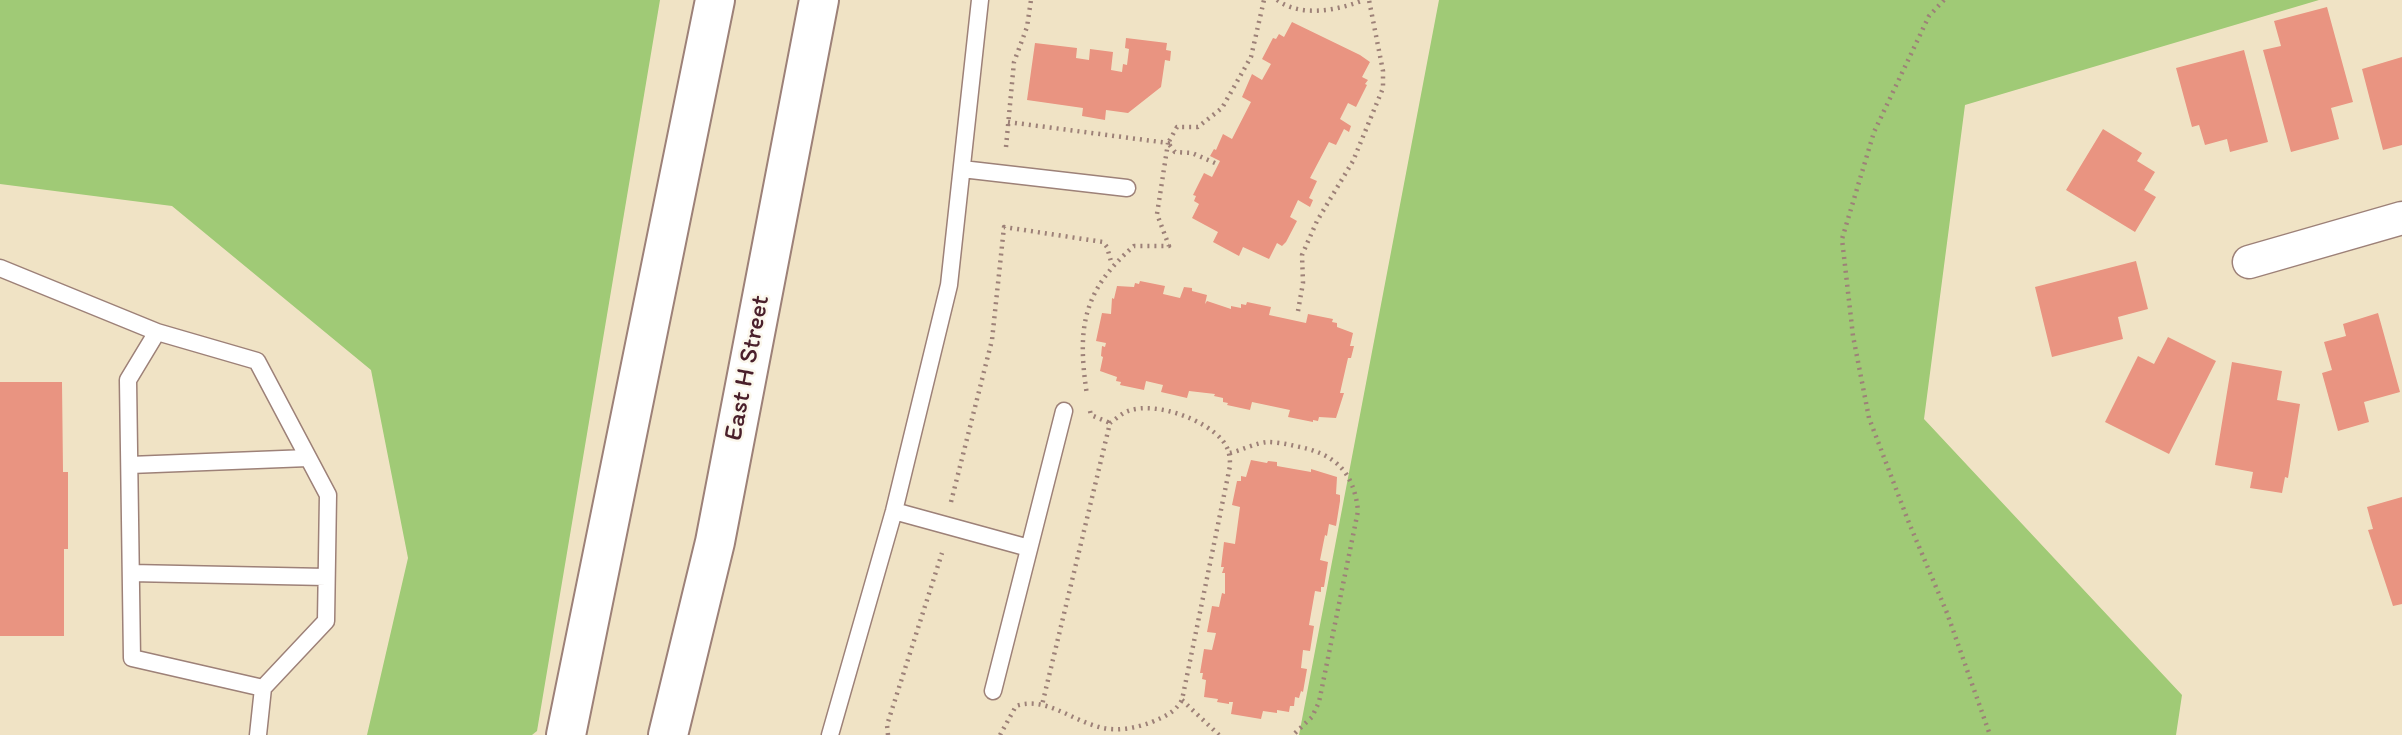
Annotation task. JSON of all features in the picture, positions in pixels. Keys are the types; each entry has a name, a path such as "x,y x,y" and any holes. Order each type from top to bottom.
{"main road":[{"path":"566,735 715,0"},
{"name":"East H Street","path":"668,735 715,542 819,0"}],"street":[{"path":"2249,262 2402,218"}],"lane":[{"path":"830,735 894,511 949,285 980,0"},
{"path":"962,169 1127,188"},
{"path":"0,268 157,332 257,361 328,495 326,621 263,688 258,735"},
{"path":"157,332 128,380 132,658 263,688"},
{"path":"993,691 1064,411"},
{"path":"130,465 308,458"},
{"path":"894,511 1029,548"},
{"path":"131,573 326,577"}],"path":[{"path":"1005,149 1014,62 1027,27 1031,0"},
{"path":"1110,423 1091,415 1083,370 1083,330 1093,294 1112,265 1134,246 1169,246 1157,214 1168,143 1177,127 1198,127 1222,108 1251,57 1264,0"},
{"path":"1278,0 1296,9 1322,11 1345,8 1367,0 1383,71 1383,88 1353,161 1317,221 1302,255 1303,283 1298,311"},
{"path":"1944,0 1928,16 1874,132 1842,239 1853,336 1869,418 1947,613 1990,735"},
{"path":"1008,122 1168,143 1175,152 1192,153 1215,163"},
{"path":"951,503 992,340 1004,228 1103,242 1112,265"},
{"path":"1000,735 1016,706 1027,702 1042,705 1100,728 1121,730 1145,725 1177,709 1182,700 1230,466 1230,454 1223,441 1210,428 1158,408 1128,411 1110,423 1042,705"},
{"path":"1230,454 1266,442 1313,450 1332,459 1347,473 1356,493 1358,511 1319,702 1312,717 1293,735"},
{"path":"888,735 887,725 940,553 954,556"},
{"path":"1182,700 1219,735"}],"green space":[{"path":"0,0 660,0 537,731 532,735 367,735 408,558 371,370 172,206 0,184"},
{"path":"1439,0 2319,0 1965,105 1924,419 2182,695 2176,735 1299,735"}],"building":[{"path":"2327,7 2353,102 2331,108 2339,139 2291,152 2263,50 2281,46 2274,21"},
{"path":"1292,22 1370,62 1362,77 1368,80 1365,84 1367,85 1356,107 1348,103 1340,119 1351,126 1349,132 1344,129 1336,145 1329,142 1310,178 1317,181 1309,198 1313,200 1310,207 1298,200 1290,217 1297,221 1286,242 1282,246 1277,243 1269,259 1243,247 1239,256 1213,242 1218,232 1192,218 1199,204 1194,201 1196,196 1193,195 1204,173 1212,177 1220,161 1210,156 1214,149 1216,150 1223,134 1232,139 1251,102 1242,97 1252,74 1262,80 1271,64 1262,59 1273,38 1276,39 1279,34 1284,37"},
{"path":"1126,38 1167,43 1166,50 1171,51 1170,61 1165,60 1161,87 1128,113 1106,110 1105,120 1082,116 1083,108 1027,100 1035,43 1077,48 1076,58 1089,60 1090,49 1113,52 1111,70 1122,72 1123,64 1127,65 1129,49 1125,48"},
{"path":"2244,50 2268,142 2230,152 2227,139 2205,145 2199,125 2192,127 2176,68"},
{"path":"2402,57 2402,145 2383,150 2362,69"},
{"path":"2103,129 2142,153 2137,161 2155,172 2144,190 2156,197 2135,232 2066,190"},
{"path":"2136,261 2148,309 2118,317 2123,339 2052,357 2035,287"},
{"path":"1140,281 1165,286 1163,294 1180,298 1184,287 1192,288 1192,291 1207,295 1205,304 1207,301 1231,309 1231,306 1241,308 1241,304 1246,305 1247,302 1271,307 1269,315 1306,323 1308,314 1333,319 1332,322 1337,323 1337,327 1353,333 1350,346 1354,346 1351,358 1348,358 1340,393 1344,393 1336,418 1319,417 1318,421 1313,422 1288,417 1290,410 1252,402 1250,410 1227,405 1223,398 1214,396 1215,394 1189,391 1187,398 1161,392 1163,385 1146,381 1144,390 1120,385 1121,382 1116,381 1117,377 1100,371 1102,346 1105,347 1106,343 1096,341 1102,313 1111,314 1112,298 1114,299 1117,286 1134,287 1135,283 1139,284"},
{"path":"2378,313 2400,392 2364,402 2369,422 2338,431 2322,373 2332,370 2324,342 2346,336 2343,324"},
{"path":"2168,337 2216,361 2169,454 2105,422 2138,356 2154,364"},
{"path":"2232,362 2282,371 2277,400 2300,404 2288,478 2285,477 2282,493 2250,488 2253,472 2215,465"},
{"path":"0,382 62,382 63,472 68,472 68,549 64,549 64,636 0,636"},
{"path":"1251,460 1277,462 1277,466 1311,472 1311,469 1337,477 1336,494 1340,495 1336,526 1329,524 1320,560 1328,562 1324,587 1321,587 1321,592 1315,591 1309,625 1314,626 1310,651 1303,650 1301,668 1307,669 1303,692 1301,691 1299,698 1295,697 1294,706 1290,706 1289,712 1263,711 1261,719 1231,714 1233,702 1217,702 1218,699 1204,697 1206,680 1202,679 1203,673 1200,673 1204,649 1212,650 1216,633 1207,632 1212,606 1219,607 1222,593 1225,594 1225,573 1222,573 1224,567 1221,567 1224,542 1235,544 1240,507 1232,505 1237,481 1241,481 1241,476 1246,477"},
{"path":"2402,497 2402,604 2393,606 2368,530 2373,529 2367,507"}]}
